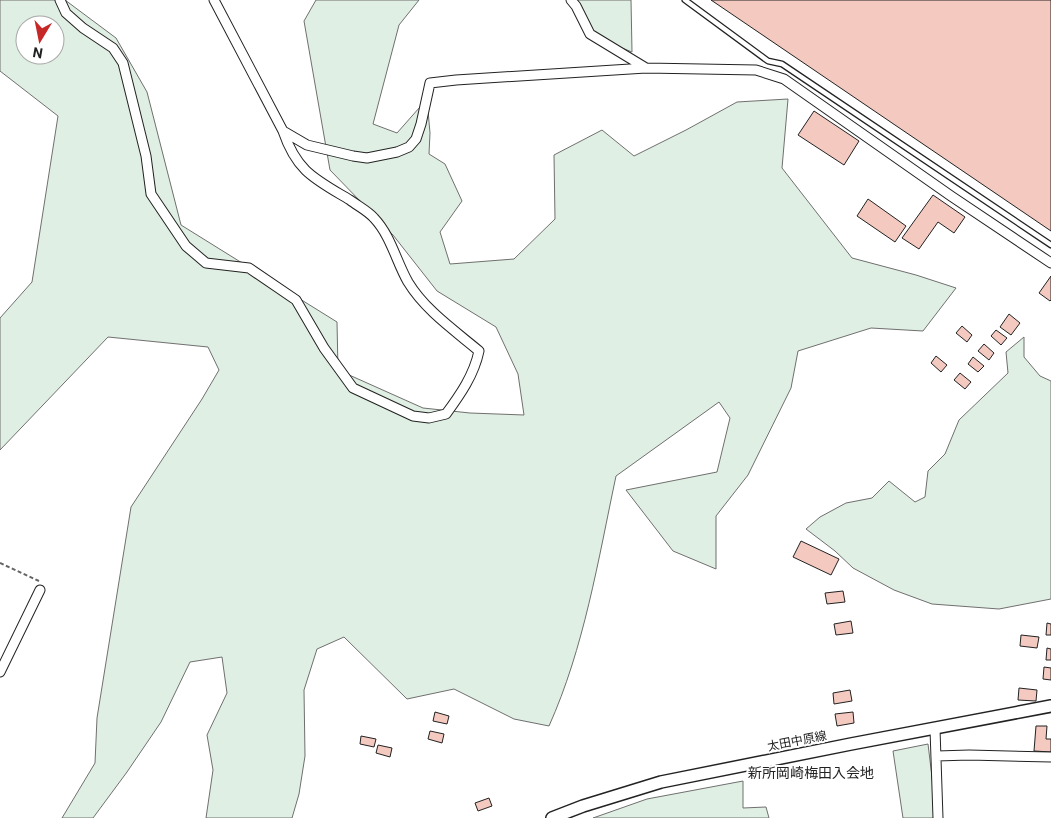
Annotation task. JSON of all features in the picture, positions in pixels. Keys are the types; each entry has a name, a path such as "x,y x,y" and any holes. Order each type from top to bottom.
{"main road":[{"name":"太田中原線","path":"552,818 583,806 661,782 1051,706"}],"street":[{"path":"60,0 66,13 83,28 113,48 123,63 146,156 152,194 186,246 206,263 249,268 296,300 324,348 353,388 413,416 429,418 446,414 460,395 476,364 479,351 430,309 415,292 407,281 382,226 372,215 311,176 296,158 288,147 283,131 214,0"},
{"path":"570,0 576,6 590,34 646,68"},
{"path":"283,131 307,145 367,158 396,152 409,147 416,139 430,83 646,68 756,70 784,80 1051,263"},
{"path":"0,672 40,590"},
{"path":"935,729 938,818"},
{"path":"937,756 1051,757"}],"lane":[{"path":"685,0 768,61 782,64 1051,245"}],"path":[{"path":"0,563 40,581 40,590"}],"green space":[{"path":"0,0 65,0 116,38 147,92 181,225 337,322 338,370 423,408 470,413 524,415 518,374 496,327 437,291 393,235 330,170 304,21 316,0 419,0 399,25 373,124 397,133 427,99 430,133 429,154 445,164 462,201 440,232 450,264 514,259 555,219 554,155 602,130 634,156 737,102 788,99 782,168 852,258 956,288 923,331 871,328 798,351 791,388 748,475 716,516 716,569 673,551 626,490 717,472 730,418 719,402 616,476 581,635 572,666 549,726 514,719 454,689 407,699 344,637 317,649 304,690 305,756 299,794 292,818 206,818 213,770 207,735 227,693 222,657 190,662 161,722 93,818 62,818 95,763 97,718 131,507 219,370 208,347 108,337 0,450 0,318 32,282 58,116 0,71"},
{"path":"576,0 631,0 632,52 597,38"},
{"path":"1024,337 1024,357 1040,376 1051,381 1051,599 999,609 932,604 894,590 853,568 835,551 806,529 820,517 846,503 872,498 889,481 915,502 925,497 928,471 945,454 959,420 1008,373 1006,352"},
{"path":"928,744 937,818 903,818 893,751"},
{"path":"743,781 743,808 766,807 769,818 593,818 647,799"}],"building":[{"path":"711,0 1051,0 1051,231"},
{"path":"814,111 859,141 844,165 798,135"},
{"path":"933,195 965,217 954,233 938,222 919,249 902,238"},
{"path":"868,199 906,226 895,242 857,216"},
{"path":"1051,276 1051,300 1050,301 1039,293"},
{"path":"1009,314 1020,323 1011,335 1000,327"},
{"path":"962,326 972,335 967,342 956,333"},
{"path":"996,330 1007,338 1001,345 991,336"},
{"path":"984,344 994,353 989,360 978,351"},
{"path":"936,356 947,365 941,372 931,363"},
{"path":"973,357 984,366 978,372 968,364"},
{"path":"960,373 971,382 965,389 954,380"},
{"path":"801,541 839,559 831,575 793,557"},
{"path":"843,591 845,602 827,604 825,593"},
{"path":"851,621 853,633 836,635 834,624"},
{"path":"1047,623 1051,624 1051,635 1046,635"},
{"path":"1021,635 1039,637 1037,648 1020,646"},
{"path":"1047,648 1051,649 1051,660 1046,660"},
{"path":"1044,667 1051,668 1051,680 1043,679"},
{"path":"1019,688 1037,690 1036,701 1018,700"},
{"path":"850,690 852,701 834,704 833,693"},
{"path":"435,712 449,716 447,724 433,721"},
{"path":"853,712 854,723 837,726 835,714"},
{"path":"1036,726 1047,726 1046,739 1051,739 1051,752 1034,751"},
{"path":"430,731 444,734 442,743 428,739"},
{"path":"361,736 376,739 374,747 360,744"},
{"path":"378,745 392,748 390,757 376,753"},
{"path":"489,798 492,806 478,811 475,803"}],"district":[{"name":"新所岡崎梅田入会地","path":"811,773"}]}
